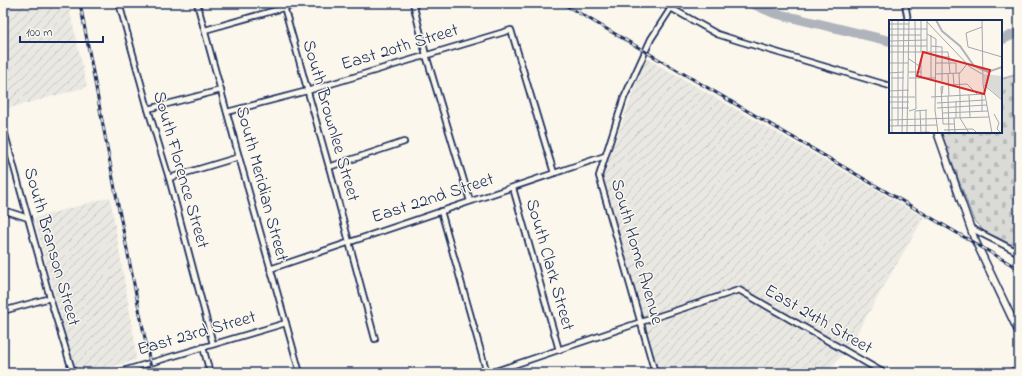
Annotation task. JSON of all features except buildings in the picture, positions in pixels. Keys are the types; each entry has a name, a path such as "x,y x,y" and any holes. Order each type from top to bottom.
{"street":[{"name":"South Florence Street","path":"119,3 148,109 169,178 214,344"},
{"name":"South Meridian Street","path":"197,3 300,373"},
{"path":"205,30 284,5 301,3"},
{"path":"413,3 426,55 470,201"},
{"path":"662,3 717,34 739,42 889,86"},
{"path":"905,3 908,20"},
{"name":"South Brownlee Street","path":"284,5 329,166 375,340"},
{"name":"South Home Avenue","path":"655,373 599,176 626,91 651,39 671,8"},
{"name":"East 20th Street","path":"227,112 307,91 510,30"},
{"name":"South Clark Street","path":"510,30 554,173"},
{"path":"148,109 221,90"},
{"name":"South Branson Street","path":"3,127 50,298 73,373"},
{"path":"937,133 972,228 976,244 1019,333"},
{"path":"329,166 404,142"},
{"name":"East 22nd Street","path":"270,269 605,156"},
{"path":"169,178 239,157"},
{"name":"South Clark Street","path":"512,188 559,350"},
{"path":"3,210 28,218"},
{"path":"441,211 489,373 641,322"},
{"path":"972,228 986,237 1002,243 1019,253"},
{"name":"East 24th Street","path":"641,322 739,290 884,373"},
{"path":"3,311 50,298"},
{"name":"East 23rd Street","path":"116,373 286,323"},
{"path":"203,347 210,373"},
{"path":"1008,373 1019,369"}],"shaded area":[{"path":"3,3 68,3 87,87 6,109 3,99"},
{"path":"646,58 924,217 847,350 826,373 657,373 603,174"},
{"path":"110,197 134,336 136,360 90,373 76,373 34,218"}],"green space":[{"path":"1019,74 1019,249 985,232 974,221 941,133 1002,133 1002,79"}],"waterway":[{"path":"751,3 774,13 889,41"},
{"path":"1002,40 1019,32"}],"railway":[{"path":"80,3 118,205 152,373"},
{"path":"562,3 1019,269"}]}
